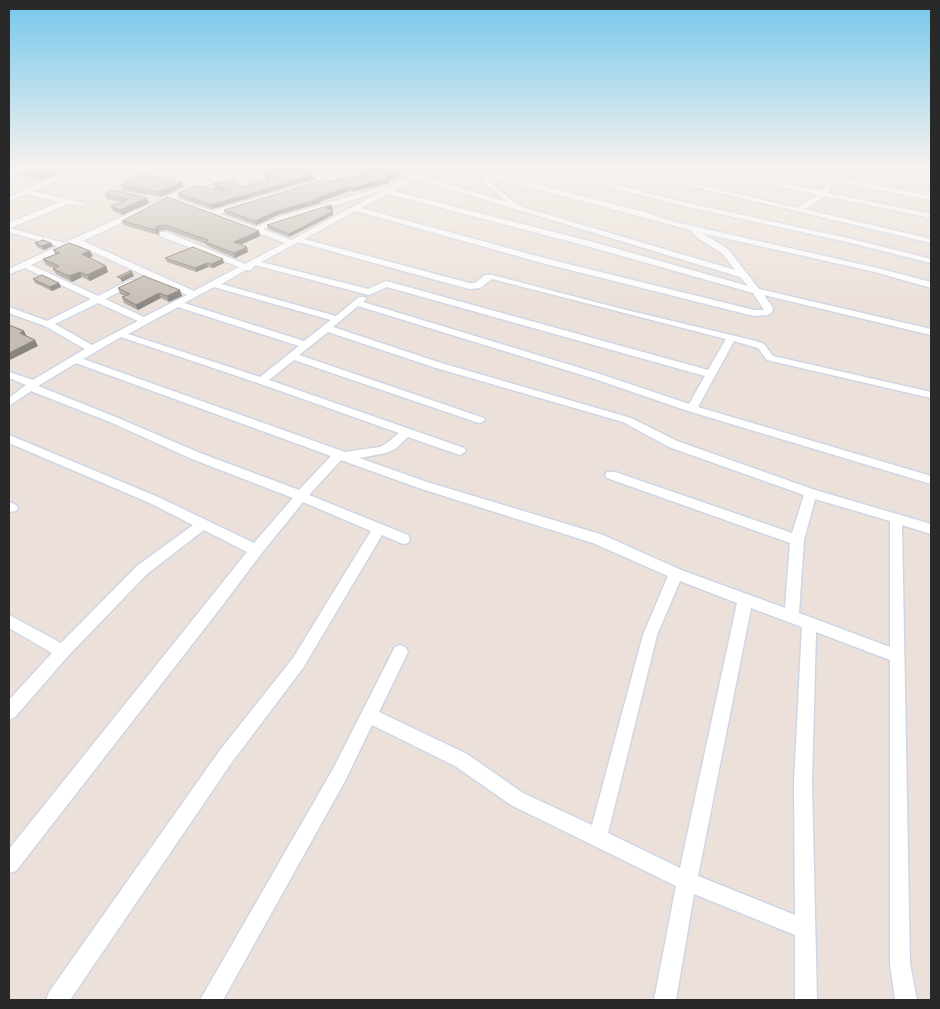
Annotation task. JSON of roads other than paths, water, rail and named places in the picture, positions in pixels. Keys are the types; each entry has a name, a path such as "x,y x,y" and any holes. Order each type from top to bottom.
{"street":[{"path":"9,226 38,214"},
{"path":"9,272 133,214"},
{"path":"216,214 296,242 469,286 477,286 492,276 620,311 758,345 764,350 766,356 770,358 931,395"},
{"path":"257,229 299,214"},
{"path":"9,403 32,386 92,349 252,266 347,214"},
{"path":"374,214 545,262 754,313 768,312 769,308 725,251 702,237 692,228"},
{"path":"474,214 590,244 756,291 931,332"},
{"path":"536,214 744,275"},
{"path":"638,214 931,285"},
{"path":"730,214 931,261"},
{"path":"816,214 931,241"},
{"path":"9,230 65,246"},
{"path":"163,234 252,266 370,292"},
{"path":"76,241 195,295"},
{"path":"25,265 145,322"},
{"path":"48,324 150,274"},
{"path":"262,381 370,292 386,284 711,374"},
{"path":"216,285 337,319"},
{"path":"357,303 436,329 596,376 692,409 931,480"},
{"path":"178,304 306,345"},
{"path":"9,310 48,324 92,349"},
{"path":"326,328 437,365 627,420 673,444 811,493 931,529"},
{"path":"120,334 262,381 460,451"},
{"path":"692,409 731,338"},
{"path":"292,356 480,420"},
{"path":"75,359 423,485 598,539 676,574 897,656"},
{"path":"9,374 32,386 196,456 301,496 403,539"},
{"path":"9,864 256,550 301,496 342,455 382,450 392,446 407,432"},
{"path":"9,439 204,524 256,550"},
{"path":"611,475 797,540"},
{"path":"791,618 797,540 811,493"},
{"path":"896,519 900,964 906,1000"},
{"path":"9,712 63,651 142,570 204,524"},
{"path":"57,1000 226,756 298,663 379,529"},
{"path":"598,837 650,635 676,574"},
{"path":"665,1000 687,881 745,601"},
{"path":"9,621 63,651"},
{"path":"806,1000 802,782 809,624"},
{"path":"211,1000 339,775 400,652"},
{"path":"369,715 460,760 517,799 687,881 804,929"}]}
